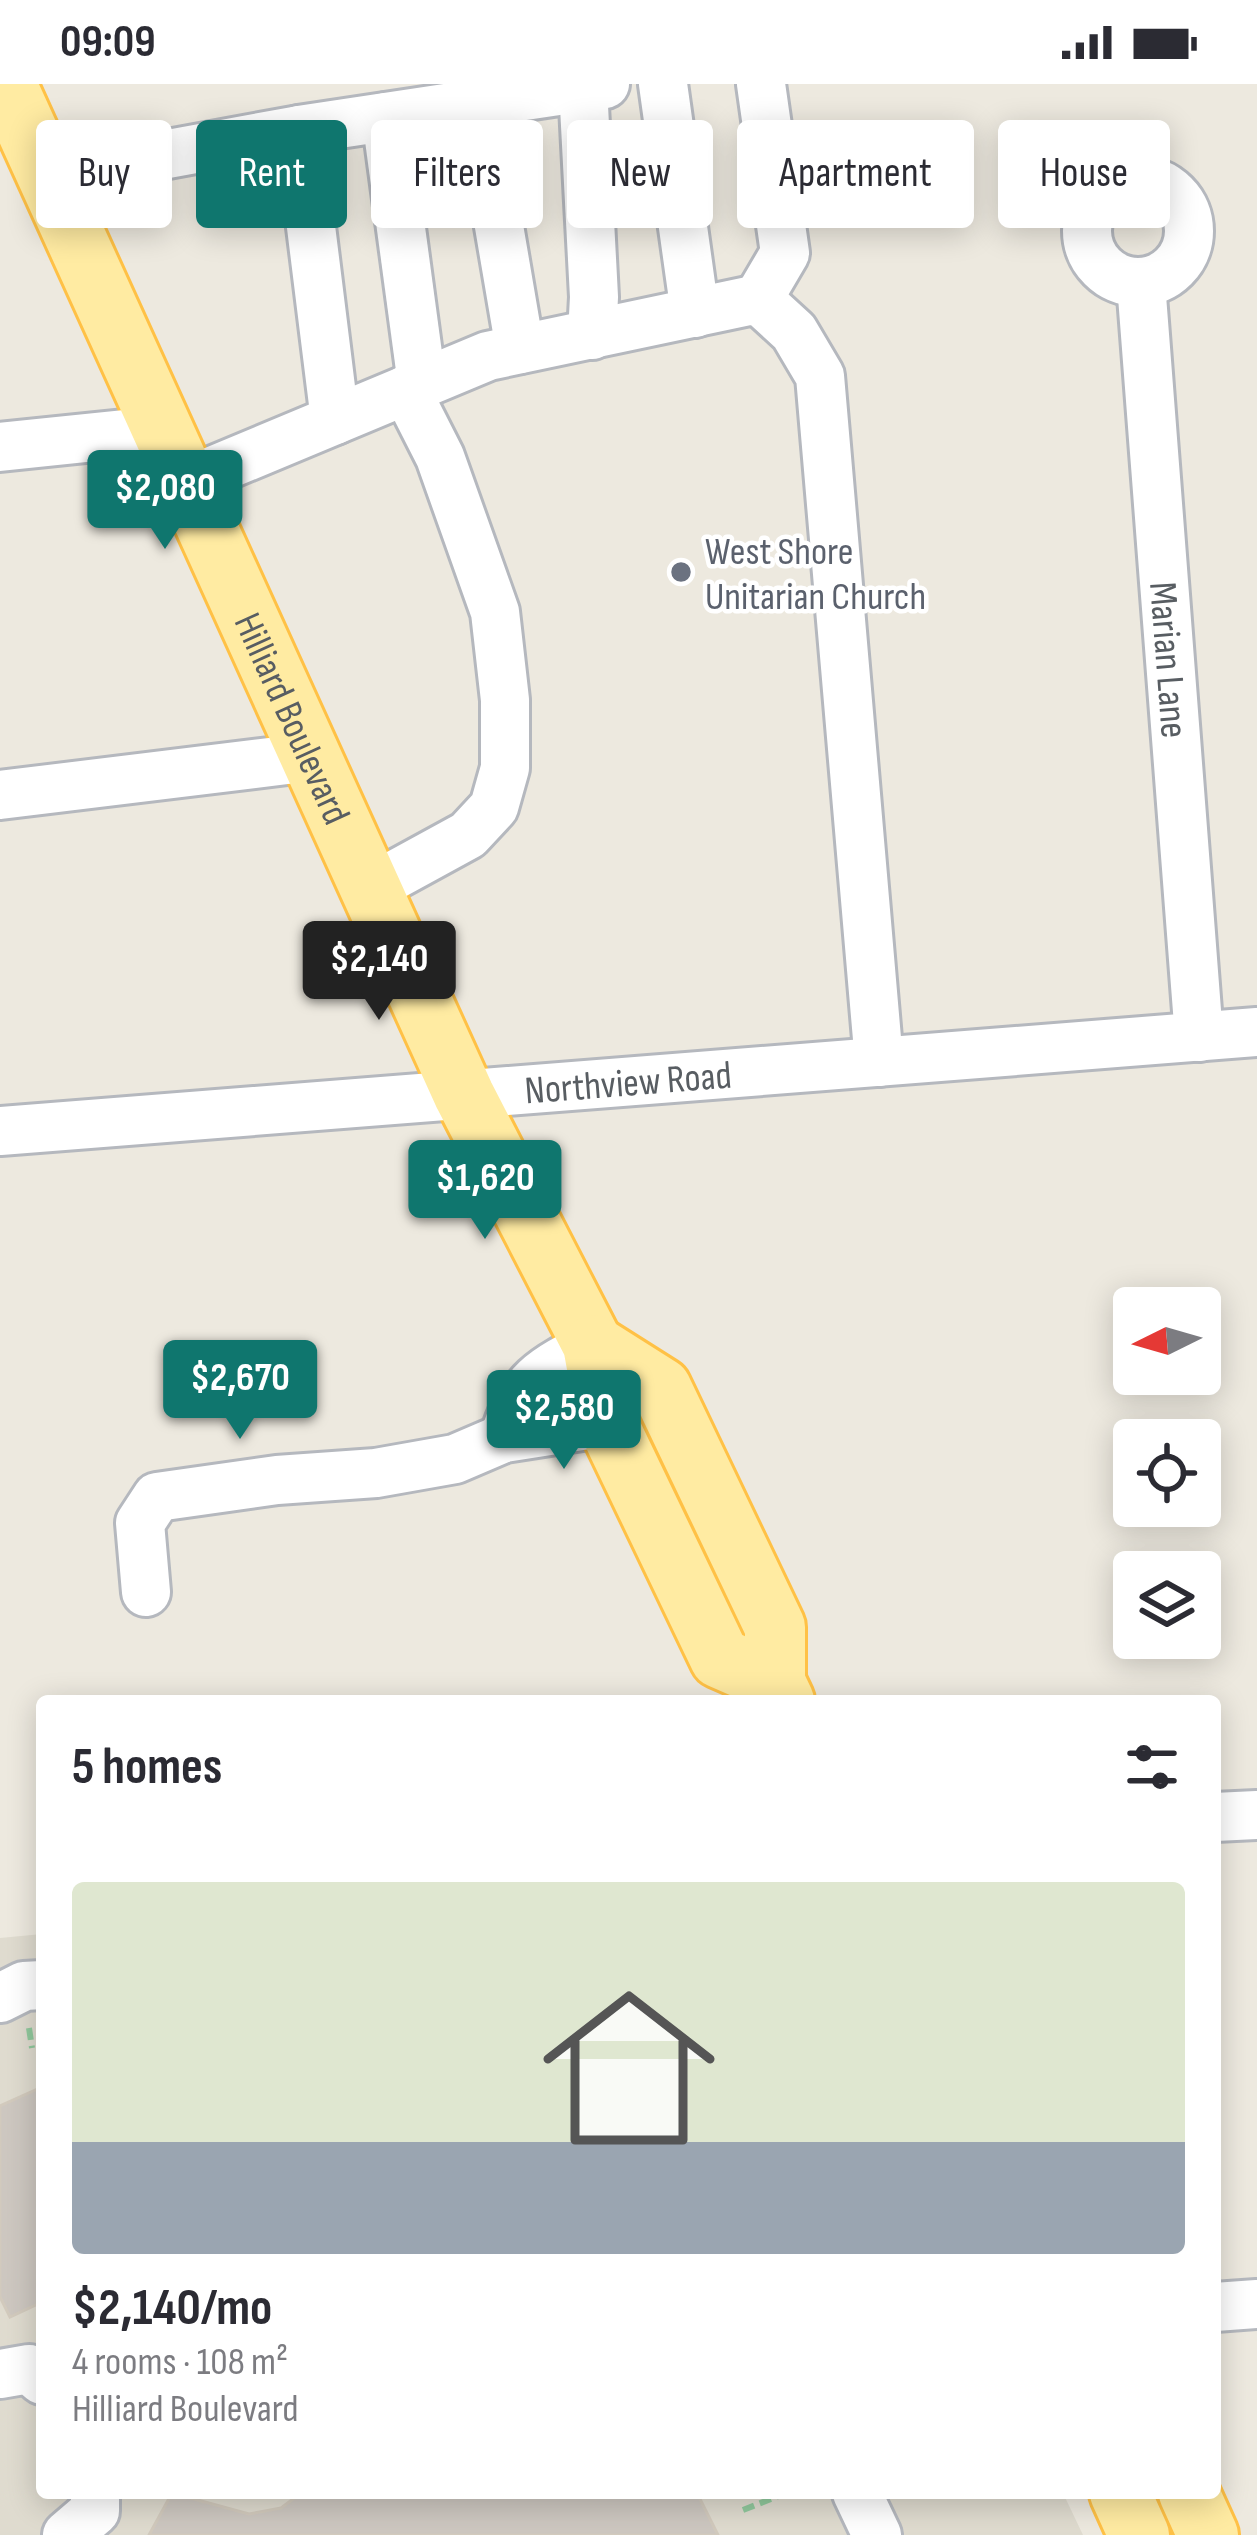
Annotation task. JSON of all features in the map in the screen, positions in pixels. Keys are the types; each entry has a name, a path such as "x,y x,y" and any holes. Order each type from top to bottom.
{"main road":[{"name":"Hilliard Boulevard","path":"6,84 36,150"},
{"name":"Hilliard Boulevard","path":"71,228 464,1095 593,1345 607,1422 720,1658 780,1691"},
{"name":"Hilliard Boulevard","path":"593,1345 662,1388 775,1627 780,1691"},
{"path":"1123,2499 1139,2535"},
{"path":"1192,2499 1208,2535"}],"street":[{"path":"662,84 695,313"},
{"path":"0,447 174,456 335,420 488,356 758,299 785,253 760,84"},
{"path":"347,123 594,86 592,334"},
{"path":"478,103 520,350"},
{"path":"371,889 468,835 494,807 505,768 506,700 495,612 414,387 386,117"},
{"path":"311,228 335,420"},
{"name":"Marian Lane","path":"1142,283 1199,1036"},
{"path":"758,299 794,332 820,376 879,1062"},
{"path":"0,796 311,757"},
{"name":"Northview Road","path":"0,1130 1257,1032"},
{"path":"504,1438 525,1389 543,1370 593,1345"},
{"path":"146,1592 140,1523 157,1497 256,1482 376,1474 454,1459 504,1438 607,1422"},
{"path":"1221,1817 1257,1814"},
{"path":"0,1998 36,1985"},
{"path":"1221,2307 1257,2304"},
{"path":"0,2374 29,2369 36,2375"},
{"path":"67,2535 95,2511 95,2499"},
{"path":"860,2499 877,2535"}],"path":[{"path":"743,2510 771,2499"}],"shaded area":[{"path":"36,1935 36,2499 1066,2499 1083,2535 0,2535 0,1938"}],"green space":[{"path":"646,1416 725,1586 719,1587 636,1422"}],"building":[{"path":"36,2090 36,2305 10,2317 0,2297 0,2106"},
{"path":"169,2499 194,2499 249,2514 281,2508 293,2499 700,2499 718,2535 149,2535"}],"place":[{"name":"West Shore Unitarian Church","path":"681,572"}]}
